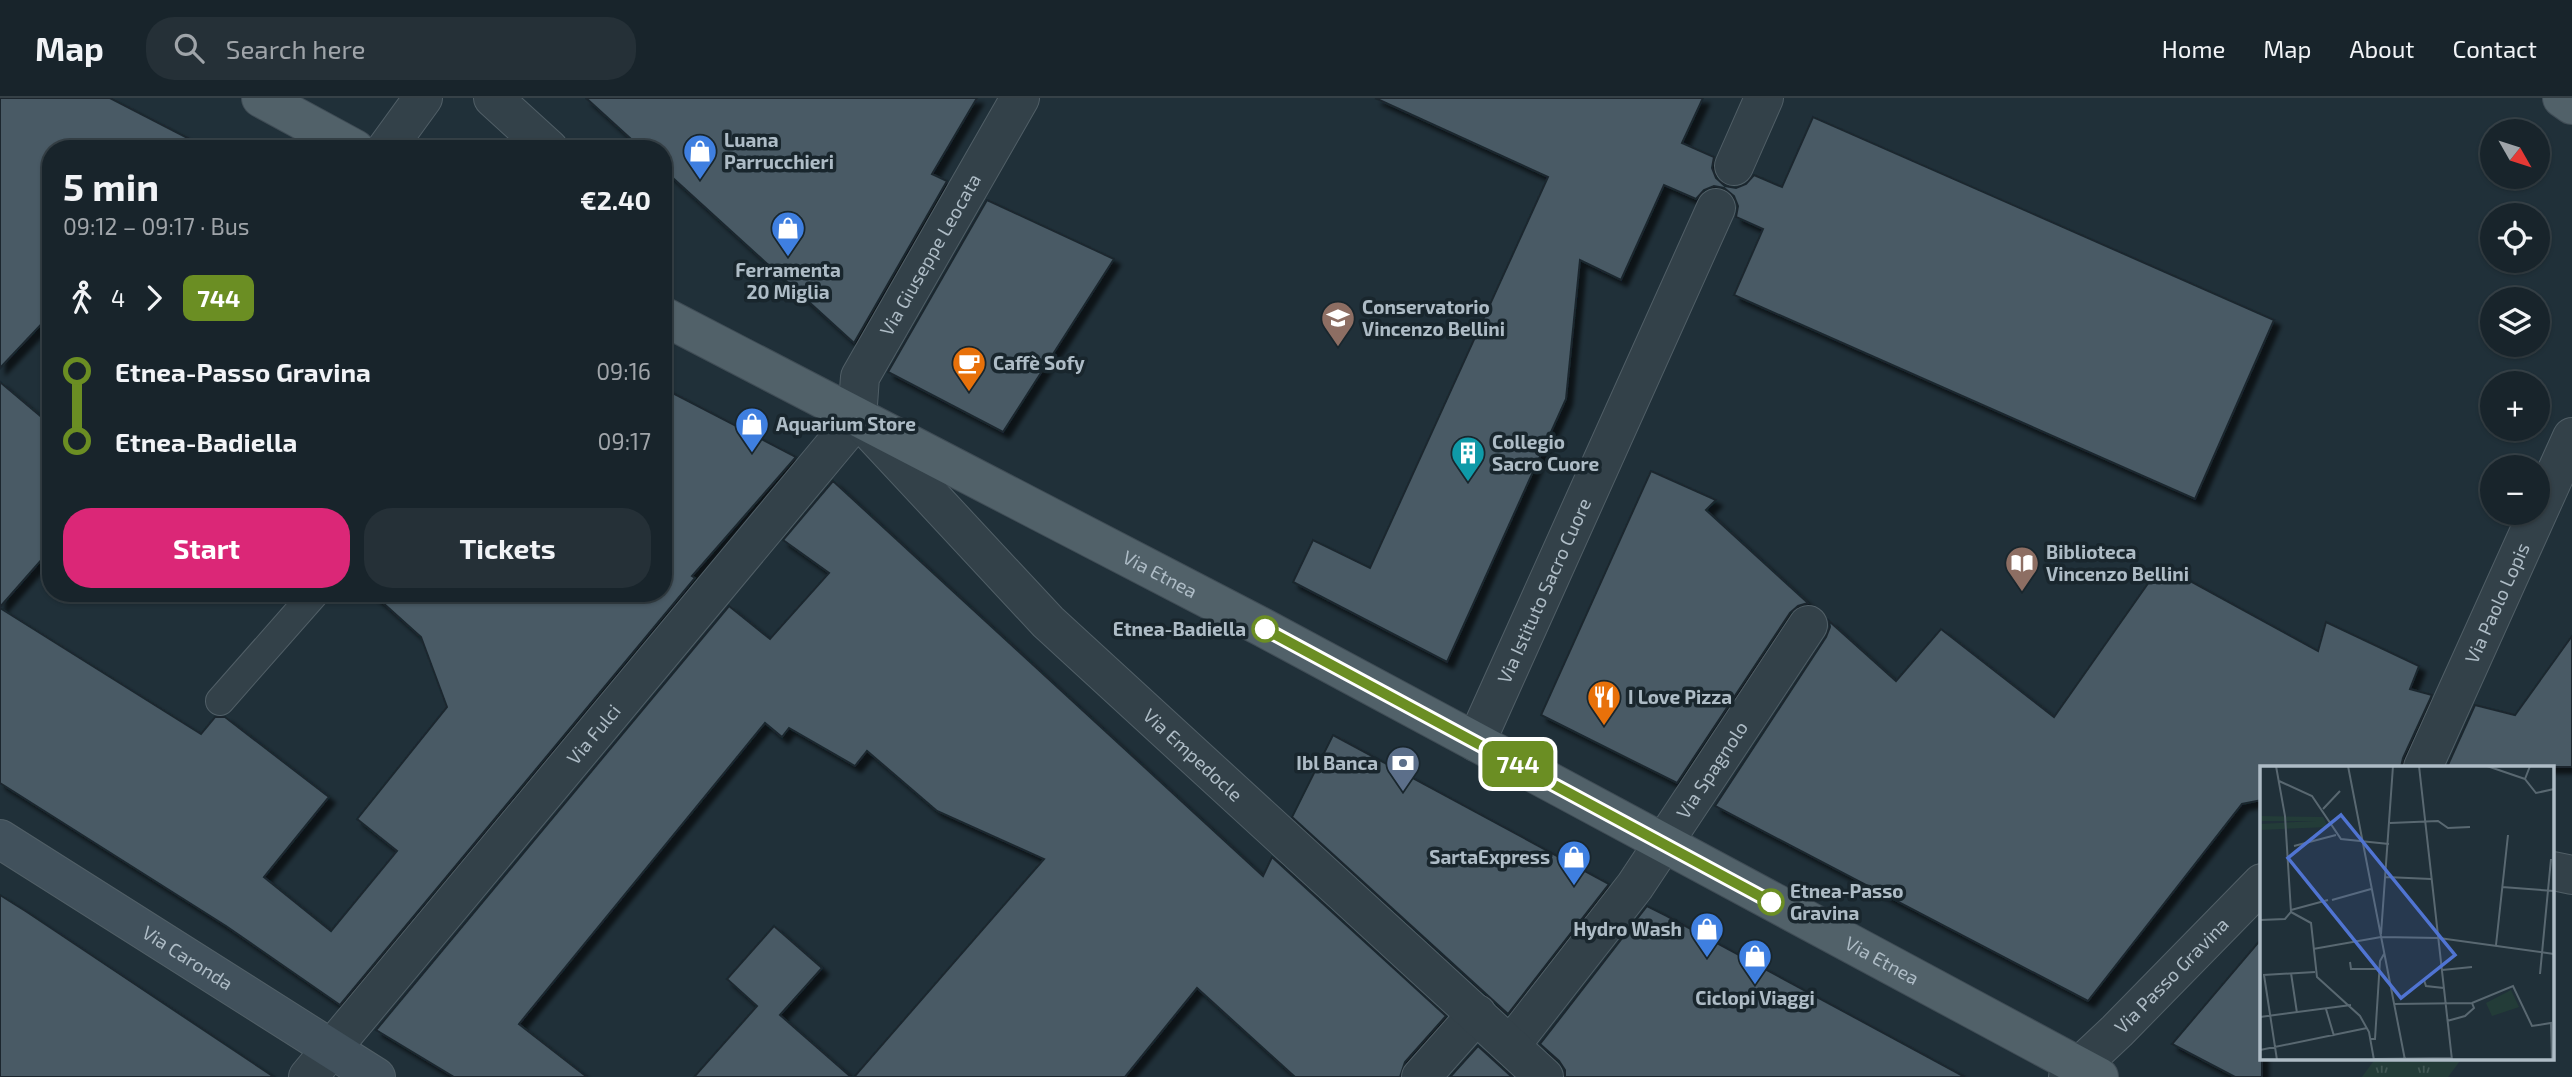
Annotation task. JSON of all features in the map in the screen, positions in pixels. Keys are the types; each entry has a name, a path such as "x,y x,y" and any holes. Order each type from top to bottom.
{"main road":[{"path":"261,98 338,140"},
{"path":"2562,98 2572,105"},
{"name":"Via Etnea","path":"672,321 1262,627 2082,1074"},
{"name":"Via Caronda","path":"0,839 320,1063 376,1077"}],"street":[{"path":"393,140 423,98"},
{"name":"Via Giuseppe Leocata","path":"857,418 860,377 1020,98"},
{"path":"1734,166 1764,98"},
{"path":"512,104 542,140"},
{"name":"Via Istituto Sacro Cuore","path":"1476,742 1716,208"},
{"name":"Via Empedocle","path":"857,418 1048,622 1544,1077"},
{"name":"Via Fulci","path":"320,1063 857,418"},
{"name":"Via Paolo Lopis","path":"2423,766 2572,437"},
{"name":"Via Spagnolo","path":"1511,1045 1635,886 1808,625"},
{"path":"2554,871 2572,875"},
{"name":"Via Passo Gravina","path":"2082,1074 2260,885"},
{"path":"1421,1077 1477,1014"}],"lane":[{"path":"220,701 307,602"}],"green space":[{"path":"2375,1060 2461,1060 2448,1077 2362,1077"}],"building":[{"path":"0,98 110,98 192,140 42,140 42,324 0,368"},
{"path":"586,98 977,98 932,174 947,181 854,343 672,177 672,140 632,140"},
{"path":"1375,98 1703,98 1682,143 1714,157 1712,168 1716,178 1725,186 1736,188 1746,184 1754,175 1782,187 1813,117 2274,320 2195,499 1734,295 1763,229 1736,217 1738,206 1734,196 1724,188 1714,186 1704,190 1696,199 1664,185 1621,280 1580,260 1566,399 1447,662 1293,582 1313,540 1370,568 1548,177"},
{"path":"987,200 1114,259 1003,432 888,372"},
{"path":"0,382 42,417 42,559 0,607"},
{"path":"672,393 796,457 692,576 695,578 340,1005 226,926 0,783 0,608 201,734 215,717 225,717 329,797 264,877 331,931 397,851 357,819 447,707 421,637 382,602 672,602"},
{"path":"1651,471 1716,500 1706,510 1808,603 1798,606 1790,613 1677,783 1541,715"},
{"path":"833,481 1263,876 1272,857 1446,1016 1405,1062 1400,1077 1295,1077 1197,988 1125,1077 854,1077 1044,859 937,811 867,751 855,766 789,728 782,737 765,723 519,1024 587,1077 454,1077 376,1030 729,606 770,639 829,573 783,540"},
{"path":"2161,565 2318,651 2326,622 2419,666 2410,689 2432,695 2401,766 2260,766 2260,800 2242,804 2088,1001 1715,806 1826,637 1829,621 1896,681 1941,629 2054,717"},
{"path":"2572,636 2572,767 2447,766 2475,705 2515,715"},
{"path":"1333,735 1609,884 1508,1014 1292,817"},
{"path":"0,895 27,912 274,1077 0,1077"},
{"path":"1647,906 1965,1077 1565,1077 1565,1070 1559,1061 1540,1044"},
{"path":"774,926 822,968 780,1015 851,1077 694,1077 757,1006 727,979"},
{"path":"2260,940 2262,1077 2235,1077 2172,1044"},
{"path":"1478,1046 1512,1077 1450,1077"}],"bus line":[{"name":"744","path":"1265,629 1771,902"}],"place":[{"name":"Luana Parrucchieri","path":"700,181"},
{"name":"Ferramenta 20 Miglia","path":"788,258"},
{"name":"Conservatorio Vincenzo Bellini","path":"1338,348"},
{"name":"Caffè Sofy","path":"969,393"},
{"name":"Aquarium Store","path":"752,454"},
{"name":"Collegio Sacro Cuore","path":"1468,483"},
{"name":"Biblioteca Vincenzo Bellini","path":"2022,593"},
{"name":"Etnea-Badiella","path":"1265,629"},
{"name":"I Love Pizza","path":"1604,727"},
{"name":"Ibl Banca","path":"1403,793"},
{"name":"SartaExpress","path":"1574,887"},
{"name":"Etnea-Passo Gravina","path":"1771,902"},
{"name":"Hydro Wash","path":"1707,959"},
{"name":"Ciclopi Viaggi","path":"1755,986"}]}
